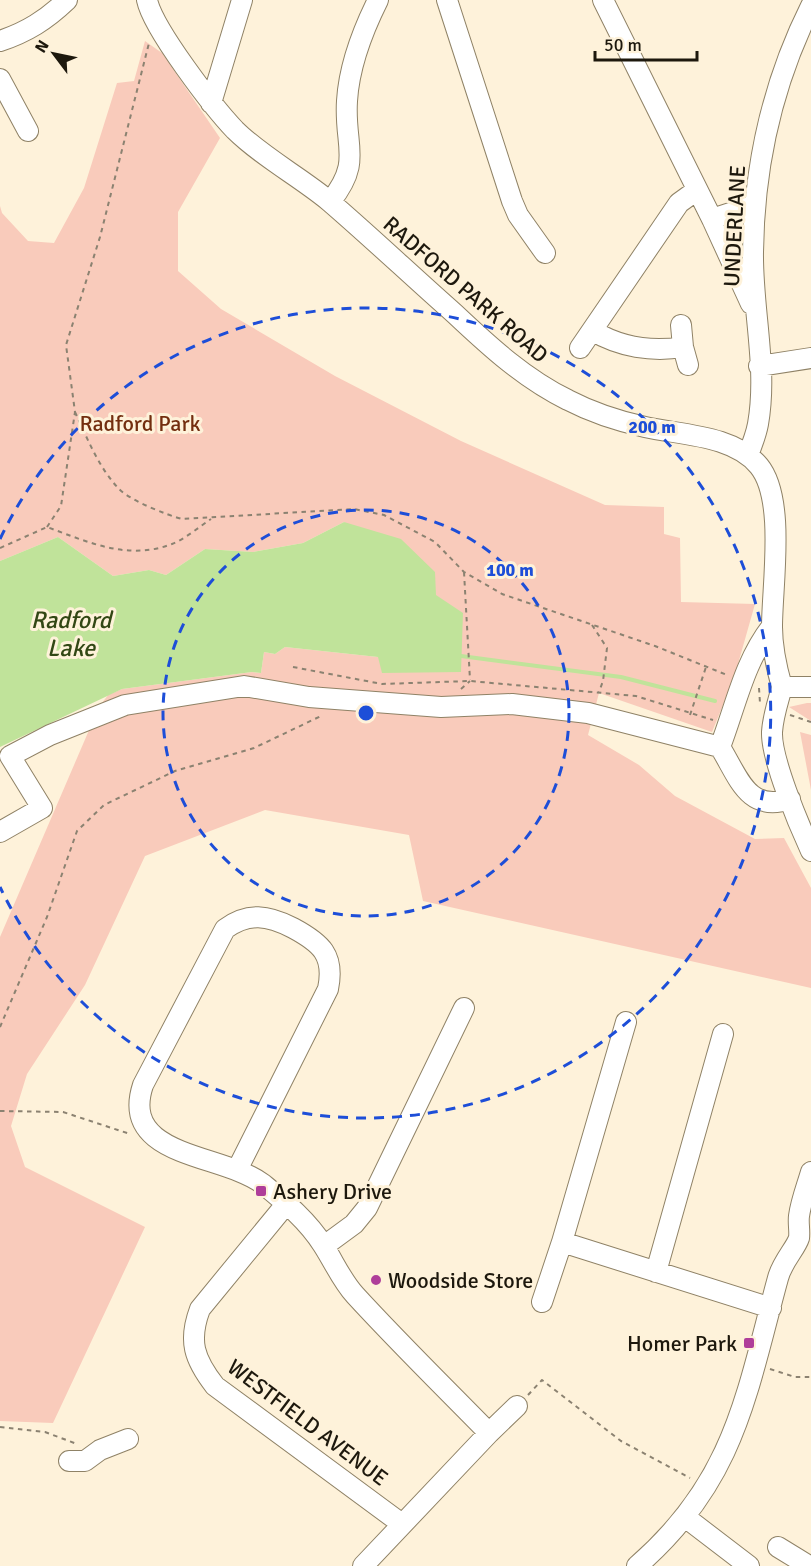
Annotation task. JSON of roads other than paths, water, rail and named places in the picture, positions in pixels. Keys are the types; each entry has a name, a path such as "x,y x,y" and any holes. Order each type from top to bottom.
{"street":[{"path":"0,41 25,32 49,18 67,0"},
{"name":"RADFORD PARK ROAD","path":"147,0 148,7 211,104 237,132 330,201 495,351 534,381 606,417 697,436 748,455"},
{"path":"211,104 242,0"},
{"path":"330,201 343,185 350,170 347,99 364,26 378,0"},
{"path":"447,0 512,201 518,215 545,254"},
{"path":"603,0 712,219 747,299 755,308"},
{"name":"UNDERLANE","path":"748,455 758,425 759,366 753,252 760,162 783,69 811,6"},
{"path":"0,79 28,131"},
{"path":"580,348 679,203 697,190"},
{"path":"712,219 755,206"},
{"path":"592,331 623,344 654,348 685,356 681,325"},
{"path":"759,366 811,358"},
{"path":"748,455 761,468 769,483 775,522 772,626 774,662 782,687 774,713 772,735 790,798 811,851"},
{"path":"720,747 741,681 757,646 772,626"},
{"path":"0,832 42,808 10,756 50,735 125,705 244,686 309,697 420,705 512,704 588,713 720,747 754,799 764,803 790,798"},
{"path":"782,687 811,687"},
{"path":"237,1170 328,989 331,973 326,956 316,941 274,918 255,916 238,920 225,929 143,1085 138,1101 139,1114 145,1128 154,1138 237,1170 259,1182 287,1203 307,1222 353,1293 489,1432"},
{"path":"324,1246 354,1224 367,1208 464,1008"},
{"path":"542,1302 562,1242 626,1022"},
{"path":"656,1272 723,1034"},
{"path":"637,1566 663,1544 686,1517 738,1426 784,1261 805,1241 799,1216 811,1172"},
{"name":"WESTFIELD AVENUE","path":"287,1203 200,1309 194,1326 194,1347 201,1368 215,1386 402,1524"},
{"path":"562,1242 771,1308"},
{"path":"363,1566 489,1432 517,1406"},
{"path":"69,1461 86,1461 100,1450 128,1439"},
{"path":"686,1517 749,1566"},
{"path":"778,1547 800,1564"}],"water":[{"name":"Radford Lake","path":"344,522 401,539 435,572 436,595 463,613 461,672 382,673 378,657 285,647 275,654 264,652 261,673 252,672 122,689 0,747 0,561 58,537 113,576 149,570 166,575 205,549 253,552 303,543"}],"waterway":[{"path":"461,656 621,677 715,701"}],"place":[{"name":"Ashery Drive","path":"261,1191"},
{"name":"Woodside Store","path":"376,1280"},
{"name":"Homer Park","path":"749,1343"}],"park label":[{"name":"Radford Park","path":"140,423"}]}
